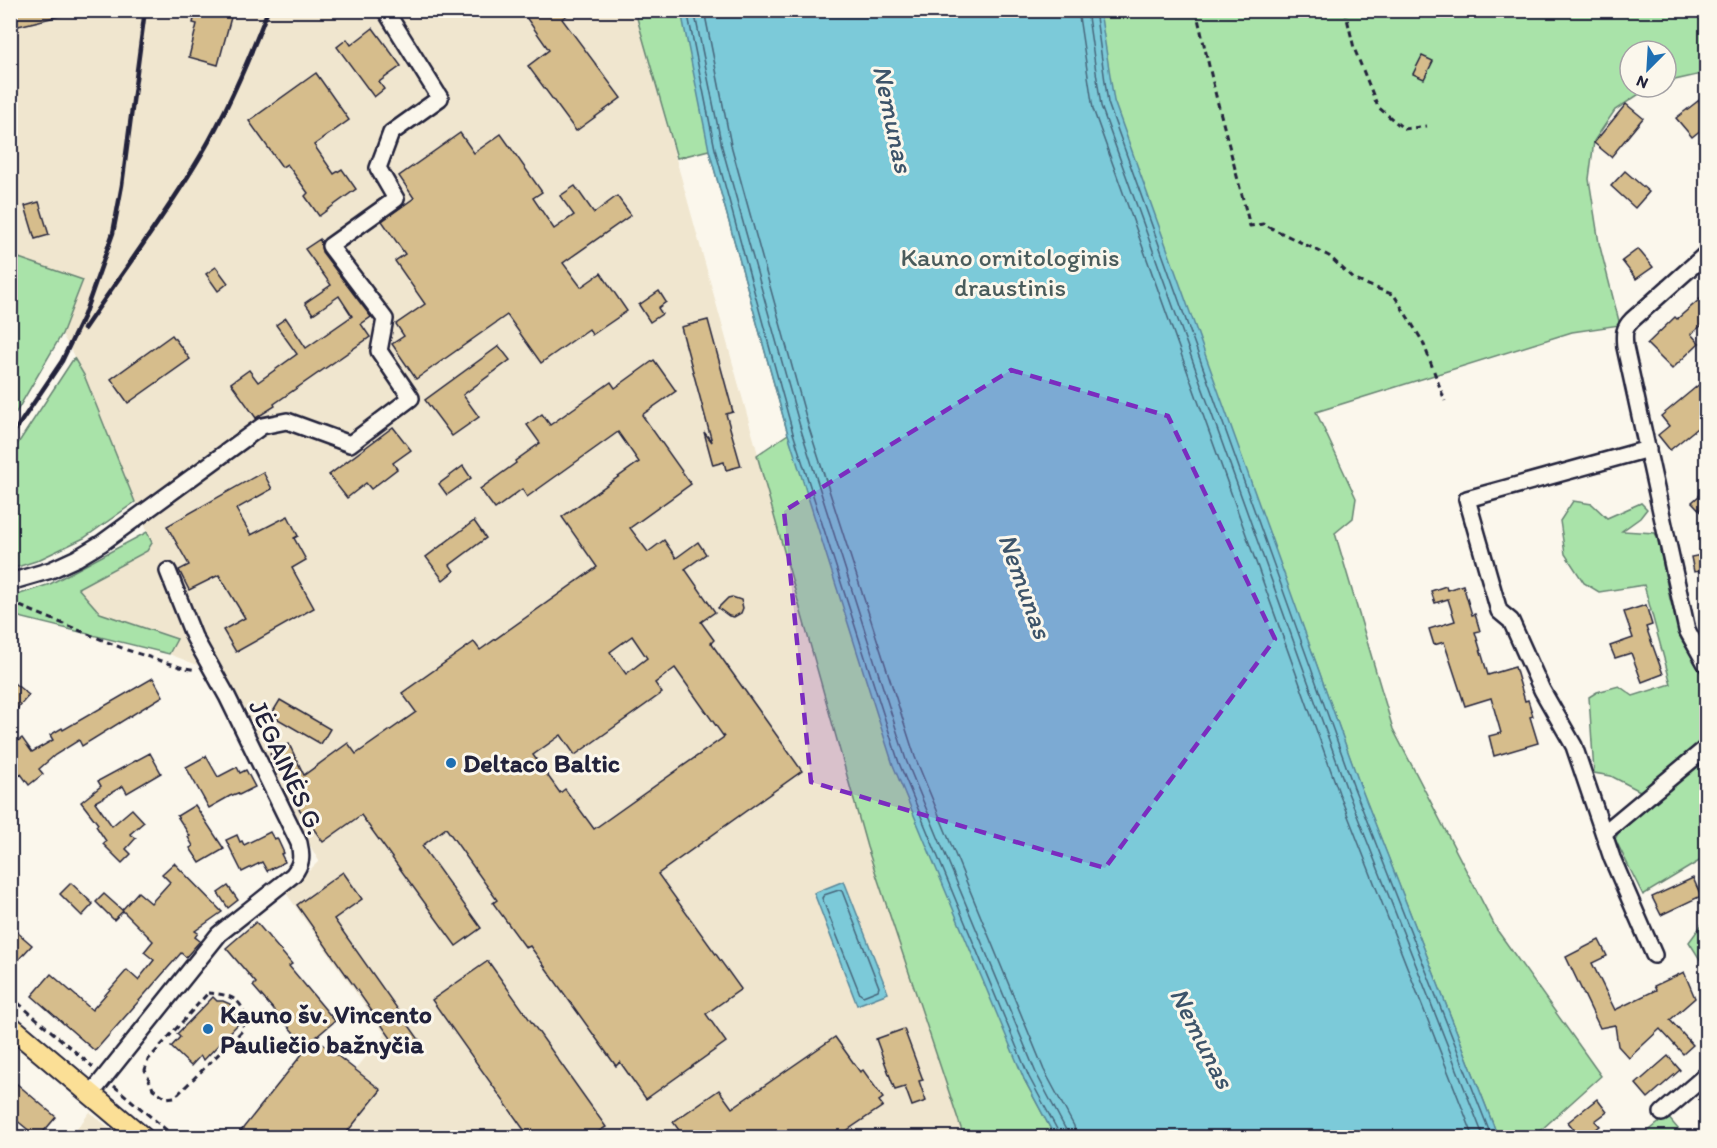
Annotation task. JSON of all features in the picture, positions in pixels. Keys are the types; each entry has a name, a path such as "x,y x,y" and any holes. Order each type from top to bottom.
{"main road":[{"path":"10,1026 142,1137"}],"street":[{"path":"10,582 51,570 78,558 102,543 262,426 287,422 350,444 411,398 379,351 385,319 330,246 396,199 378,168 391,133 440,98 385,10"},
{"path":"1707,254 1632,320 1624,332 1625,347 1687,630 1693,644 1707,664"},
{"path":"1648,449 1467,499 1499,611 1510,621 1542,690 1574,746 1612,858 1654,955"},
{"name":"JĖGAINĖS G.","path":"91,1094 219,934 293,875 299,867 302,855 299,843 227,696 194,637 168,571"},
{"path":"1604,833 1707,748"},
{"path":"1662,1113 1707,1075"}],"path":[{"path":"1196,10 1250,226 1263,224 1329,256 1355,280 1394,295 1423,342 1445,400"},
{"path":"1345,10 1354,48 1378,107 1404,129 1427,126"},
{"path":"10,602 128,650 180,667 213,673"},
{"path":"208,993 225,994 240,1003 245,1012 242,1031 175,1097 167,1098 153,1089 145,1070 148,1059 208,993"}],"highlighted area":[{"path":"1011,370 1168,416 1275,639 1105,868 811,782 784,511"}],"shaded area":[{"path":"11,11 635,11 867,847 964,1137 236,1137 315,1038 355,1070 385,1034 286,893 319,861 205,668 169,654 177,638 100,613 78,588 146,551 152,543 84,375 62,334 83,280 16,258 15,326 11,351"},
{"path":"90,1112 120,1137 70,1138"}],"green space":[{"path":"635,11 1706,11 1706,73 1678,79 1678,39 1618,39 1618,99 1632,99 1615,110 1594,141 1589,179 1599,243 1620,325 1572,332 1316,412 1356,498 1353,518 1335,533 1393,729 1497,930 1601,1076 1541,1130 1548,1137 1498,1137 1360,786 1309,644 1024,1079 1055,1137 964,1137 867,847 757,455 788,434 709,150 677,158"},
{"path":"16,257 83,280 62,334 11,421 10,351 15,326"},
{"path":"74,358 84,375 135,502 84,538 36,561 11,569 11,454"},
{"path":"1573,501 1592,504 1607,518 1641,503 1647,509 1640,518 1622,531 1655,533 1681,639 1706,680 1706,738 1640,791 1611,776 1594,773 1589,697 1597,692 1619,686 1633,696 1671,684 1644,585 1599,592 1584,583 1565,554 1560,521"},
{"path":"147,532 152,543 147,551 78,588 100,613 177,639 169,654 11,615 11,597 50,584"},
{"path":"1706,758 1706,876 1701,860 1643,895 1615,839 1619,832"},
{"path":"1706,919 1706,969 1689,942"},
{"path":"1667,1116 1685,1137 1640,1138"}],"water":[{"name":"Kauno ornitologinis draustinis","path":"681,11 1100,11 1114,101 1360,785 1498,1137 1055,1137 1024,1079 893,765 788,434 709,150"},
{"path":"844,881 888,993 857,1005 814,893"}],"building":[{"path":"10,10 64,10 64,15 10,28"},
{"path":"196,10 233,10 218,65 189,57 197,24 193,23"},
{"path":"521,10 574,10 562,19 621,98 576,131 528,66 549,50"},
{"path":"373,28 401,66 379,82 384,89 374,97 337,47 347,39 351,45"},
{"path":"1422,56 1433,61 1424,79 1413,74"},
{"path":"316,73 349,120 314,145 334,174 342,169 356,189 319,216 305,196 308,193 287,164 282,167 249,121"},
{"path":"1707,94 1707,125 1692,137 1676,118"},
{"path":"1626,104 1643,118 1611,157 1594,143"},
{"path":"460,133 474,153 501,134 542,192 533,198 554,229 574,215 560,196 575,186 594,213 617,196 631,215 563,263 581,287 601,273 627,311 592,335 589,329 541,363 507,315 416,379 392,344 404,336 396,324 425,304 395,261 405,254 382,221 414,198 399,176"},
{"path":"1625,171 1649,192 1635,208 1611,186"},
{"path":"39,202 49,235 35,239 25,206"},
{"path":"320,239 322,252 371,317 361,324 370,337 256,418 231,383 249,370 258,382 297,354 276,325 286,318 306,348 352,316 339,296 313,314 305,303 331,285 305,249"},
{"path":"1638,249 1653,267 1636,279 1622,261"},
{"path":"216,267 228,283 218,291 206,274"},
{"path":"659,291 666,302 658,308 662,314 650,322 639,305"},
{"path":"1707,293 1707,321 1691,334 1699,343 1672,369 1647,344 1675,317 1677,319"},
{"path":"708,320 733,412 726,414 741,466 726,470 724,462 713,465 704,432 712,442 681,327"},
{"path":"172,335 190,359 128,403 111,379"},
{"path":"499,346 510,360 463,395 479,417 452,436 425,400"},
{"name":"Deltaco Baltic","path":"654,360 676,391 642,415 691,484 630,528 648,552 664,540 676,558 698,542 706,554 685,569 715,612 701,622 714,640 711,643 802,771 658,874 741,989 706,1014 726,1042 646,1099 620,1062 616,1066 530,946 526,948 493,903 497,900 446,828 422,846 481,928 456,946 361,815 323,842 292,799 303,792 284,765 277,768 270,754 289,744 304,775 348,743 356,754 416,712 402,693 474,642 480,650 597,567 562,517 639,462 618,432 527,497 522,489 495,509 480,489 540,443 527,425 542,414 550,425 611,382 615,388","holes":["632,636 647,658 626,674 610,652","675,668 724,737 594,829 565,789 560,793 533,755 561,735 575,755 662,693 655,683"]},
{"path":"1707,378 1707,420 1670,450 1658,435 1669,426 1661,416"},
{"path":"393,427 411,450 393,463 397,469 371,489 366,483 347,498 329,475"},
{"path":"463,466 471,478 447,495 439,484"},
{"path":"263,472 272,489 236,509 251,535 288,516 298,536 294,538 306,560 292,568 314,608 236,652 223,630 245,618 219,575 189,590 179,570 189,565 167,526"},
{"path":"1707,489 1707,518 1692,502"},
{"path":"474,521 486,538 450,565 454,571 443,580 426,557"},
{"path":"1707,554 1707,570 1694,572 1691,557"},
{"path":"1463,585 1472,615 1475,614 1480,631 1475,632 1488,675 1515,667 1525,701 1528,700 1533,716 1530,717 1538,743 1494,756 1489,736 1501,733 1491,698 1465,706 1444,642 1434,645 1429,629 1455,621 1448,599 1435,603 1431,591 1446,586 1447,590"},
{"path":"732,597 741,600 743,608 741,613 734,617 718,608"},
{"path":"1646,605 1652,625 1646,627 1663,674 1642,682 1631,653 1615,658 1610,646 1633,638 1624,612"},
{"path":"153,678 163,696 82,746 79,740 55,755 39,769 43,774 29,785 21,774 16,778 10,771 10,731 18,741 22,738 32,752 53,740 50,735 62,728 63,730"},
{"path":"10,680 29,695 10,717"},
{"path":"280,700 330,729 321,744 271,715"},
{"path":"150,753 161,773 127,793 123,786 95,802 112,826 132,809 144,822 130,834 136,838 126,849 131,854 122,863 103,844 106,841 96,826 98,824 81,802 101,786 98,781"},
{"path":"206,756 218,777 237,767 240,773 246,770 255,787 239,795 238,793 230,796 209,808 186,767"},
{"path":"195,805 224,849 200,863 190,848 193,846 188,837 190,836 177,816"},
{"path":"270,832 274,839 277,838 284,853 281,854 285,862 267,871 262,862 242,872 226,840 237,835 244,845"},
{"path":"174,863 222,912 195,931 198,933 195,937 200,941 186,957 181,953 95,1051 32,996 51,974 92,1010 127,970 138,980 154,960 144,952 153,941 122,910 138,892 151,903 170,882 162,874"},
{"path":"343,872 362,899 334,919 420,1041 402,1054 297,905"},
{"path":"1693,878 1701,896 1661,915 1652,897"},
{"path":"71,883 93,904 82,916 60,894"},
{"path":"228,886 238,900 228,908 218,893"},
{"path":"104,894 123,911 114,920 96,902"},
{"path":"256,922 292,964 289,966 335,1021 315,1038 381,1090 343,1137 236,1137 307,1048 253,986 256,983 226,948"},
{"path":"10,926 32,945 10,969"},
{"path":"1599,940 1607,956 1592,963 1615,1010 1656,990 1654,986 1684,972 1695,998 1670,1020 1693,1045 1683,1054 1660,1029 1629,1058 1618,1046 1615,1025 1600,1028 1566,957"},
{"path":"488,961 606,1127 590,1137 529,1137 432,1000"},
{"name":"Kauno šv. Vincento Pauliečio bažnyčia","path":"213,997 217,1001 230,1004 239,1023 204,1060 200,1056 191,1066 171,1047 180,1037 177,1034"},
{"path":"904,1029 923,1080 919,1081 926,1101 912,1106 905,1087 895,1090 876,1039"},
{"path":"835,1037 860,1072 863,1070 883,1098 879,1101 883,1106 837,1137 684,1137 673,1122 719,1090 732,1108"},
{"path":"1668,1056 1680,1070 1648,1098 1636,1084"},
{"path":"10,1078 56,1117 39,1137 10,1115"},
{"path":"1597,1099 1607,1112 1595,1121 1600,1126 1586,1137 1580,1137 1568,1122"}],"railway":[{"path":"10,438 62,361 84,315 113,233 122,185 145,10"},
{"path":"84,329 159,221 201,155 238,84 268,10"}],"place":[{"name":"Deltaco Baltic","path":"451,763"},
{"name":"Kauno šv. Vincento Pauliečio bažnyčia","path":"208,1029"}],"water label":[{"name":"Nemunas","path":"893,119"},
{"name":"Nemunas","path":"1025,586"},
{"name":"Nemunas","path":"1202,1038"}]}
